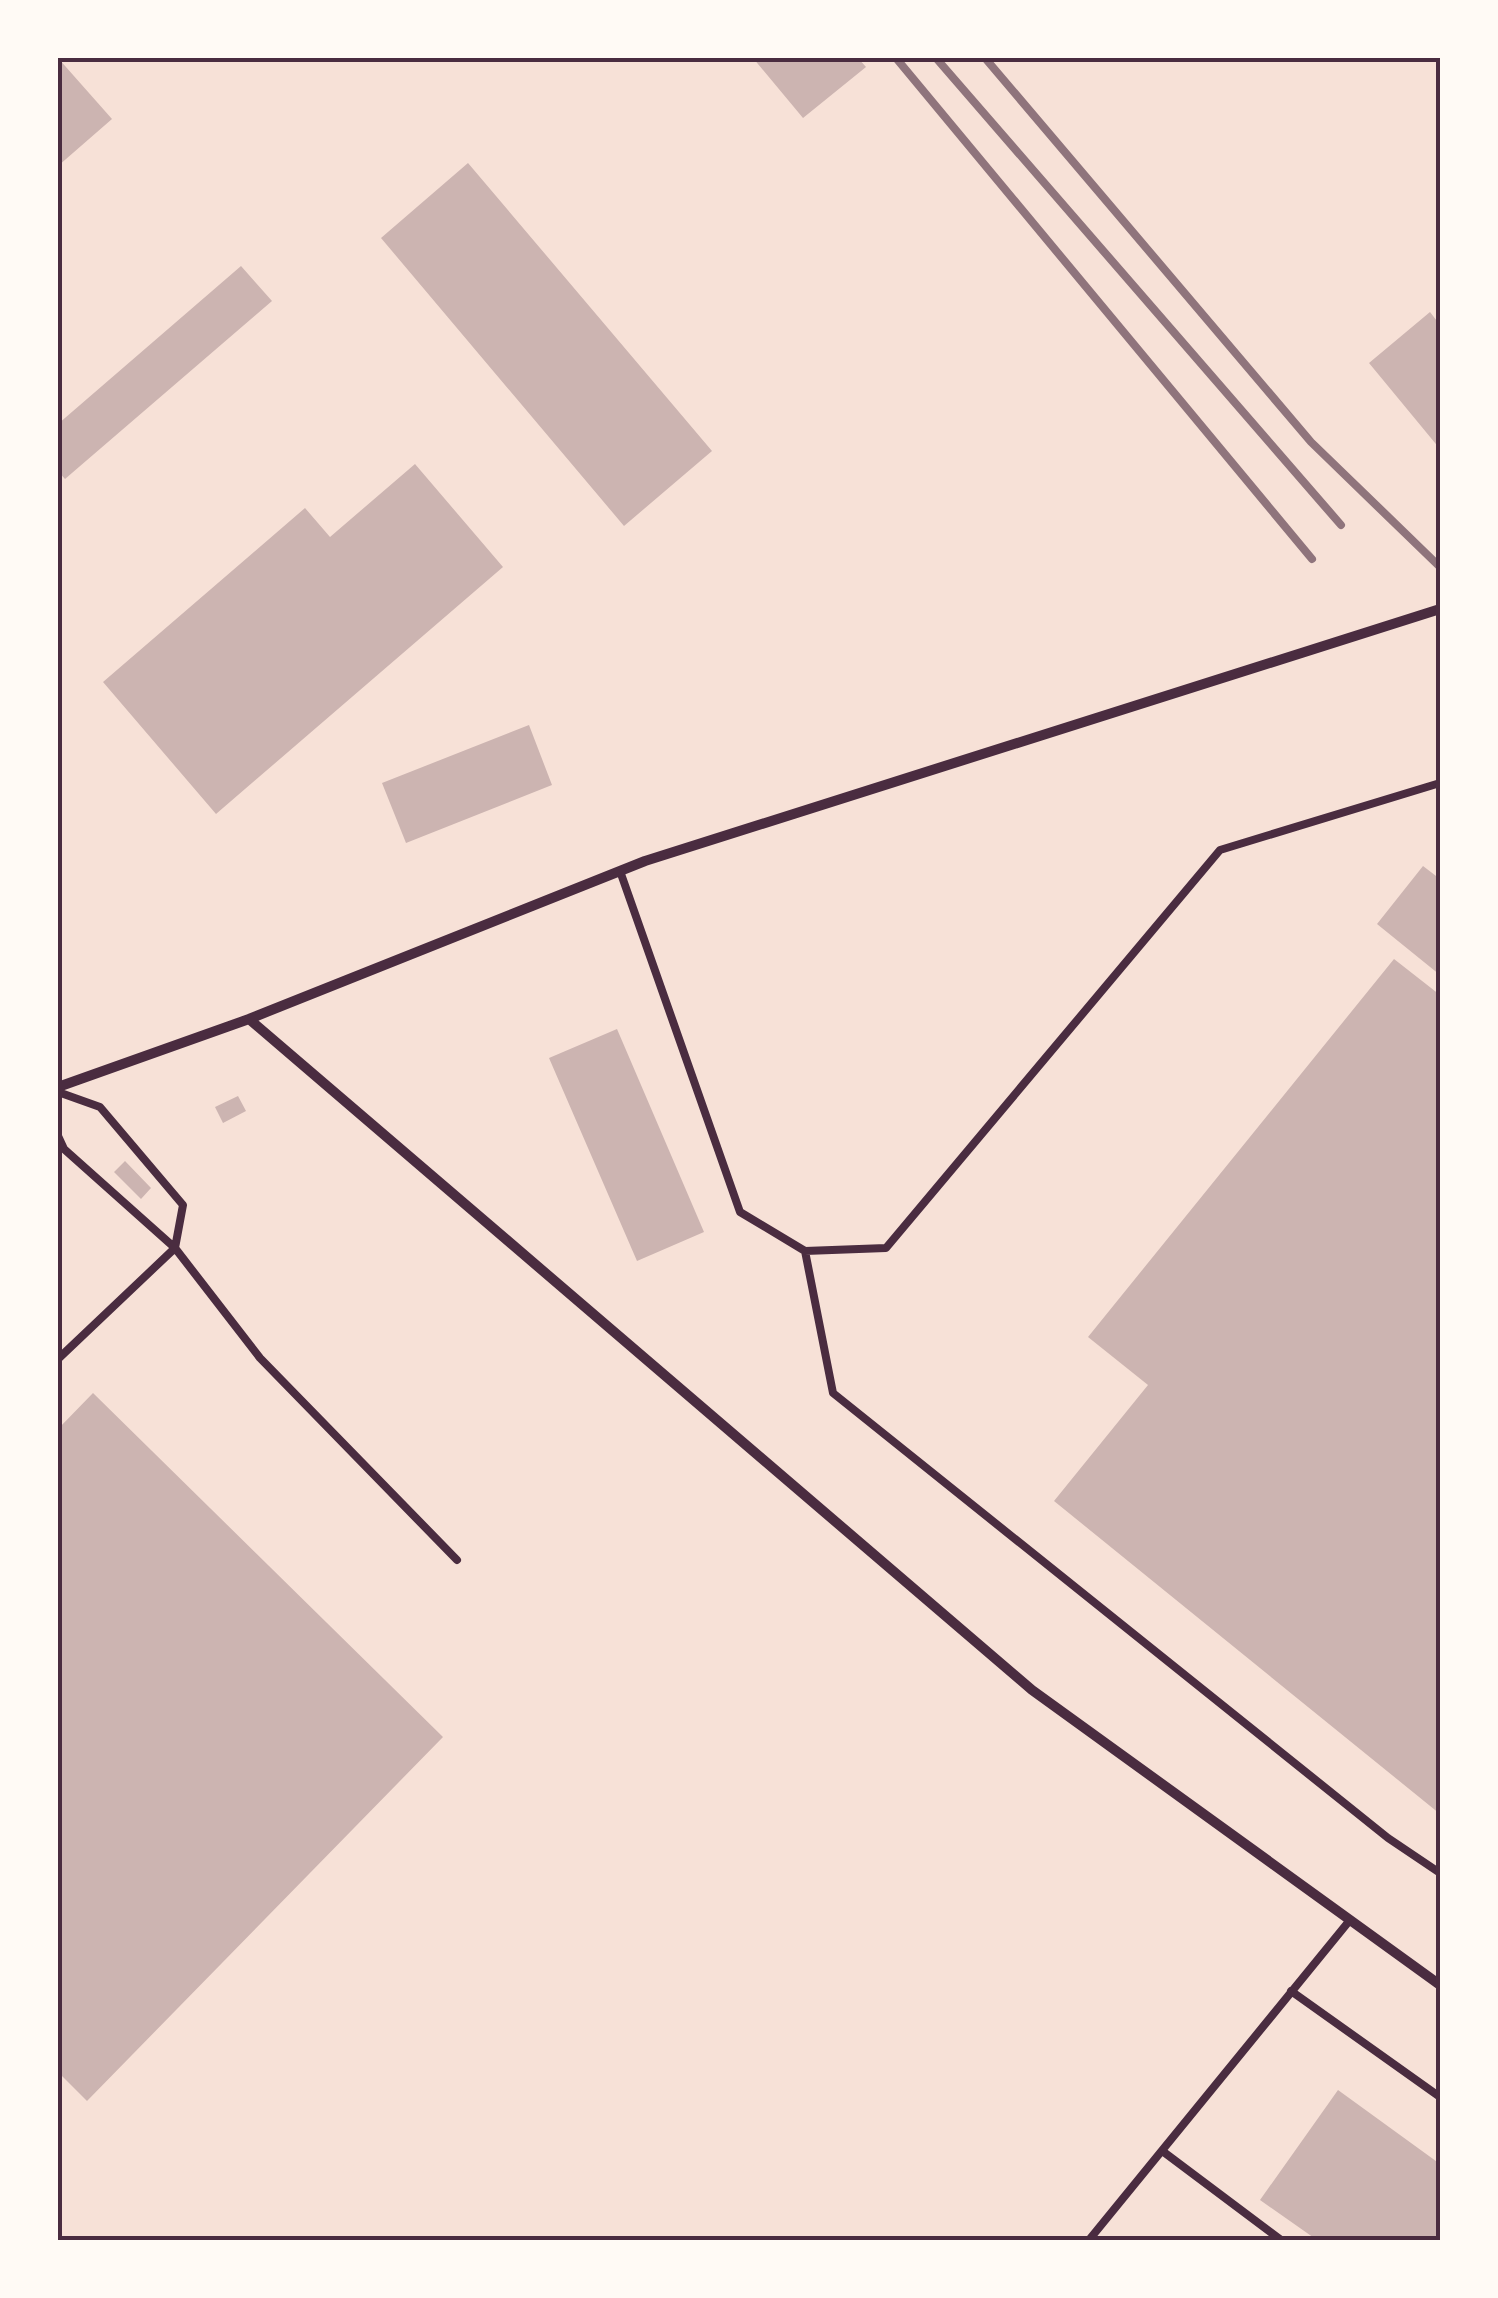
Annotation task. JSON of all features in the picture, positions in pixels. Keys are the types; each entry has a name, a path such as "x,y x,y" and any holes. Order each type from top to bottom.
{"street":[{"path":"58,1089 249,1019 620,871 1212,678 1440,609"},
{"path":"249,1019 1032,1690 1440,1985"}],"lane":[{"path":"620,871 740,1212 805,1251 886,1248 1220,850 1440,783"},
{"path":"58,1089 100,1106 182,1206 175,1248 58,1359"},
{"path":"58,1136 64,1149 175,1248 260,1358 457,1560"},
{"path":"805,1251 833,1392 1388,1838 1440,1872"},
{"path":"1090,2240 1165,2153 1350,1920"},
{"path":"1291,1992 1440,2096"},
{"path":"1165,2153 1281,2240"}],"building":[{"path":"58,58 112,119 58,166"},
{"path":"753,58 858,58 866,67 803,118"},
{"path":"468,163 712,451 624,526 381,238"},
{"path":"241,266 272,301 65,479 58,471 58,424"},
{"path":"1430,312 1440,325 1440,449 1369,363"},
{"path":"415,464 503,567 216,814 103,682 305,508 330,537"},
{"path":"529,725 552,785 406,843 382,783"},
{"path":"1423,866 1440,879 1440,975 1377,924"},
{"path":"1394,959 1440,995 1440,1814 1054,1501 1148,1385 1088,1337"},
{"path":"617,1029 704,1232 637,1261 549,1058"},
{"path":"238,1096 246,1111 223,1123 215,1107"},
{"path":"125,1161 151,1188 141,1199 114,1172"},
{"path":"93,1393 443,1737 87,2101 58,2072 58,1429"},
{"path":"1338,2090 1440,2164 1440,2240 1317,2240 1260,2200"}],"railway":[{"path":"896,58 1312,559"},
{"path":"936,58 1341,525"},
{"path":"985,58 1311,442 1440,567"}]}
